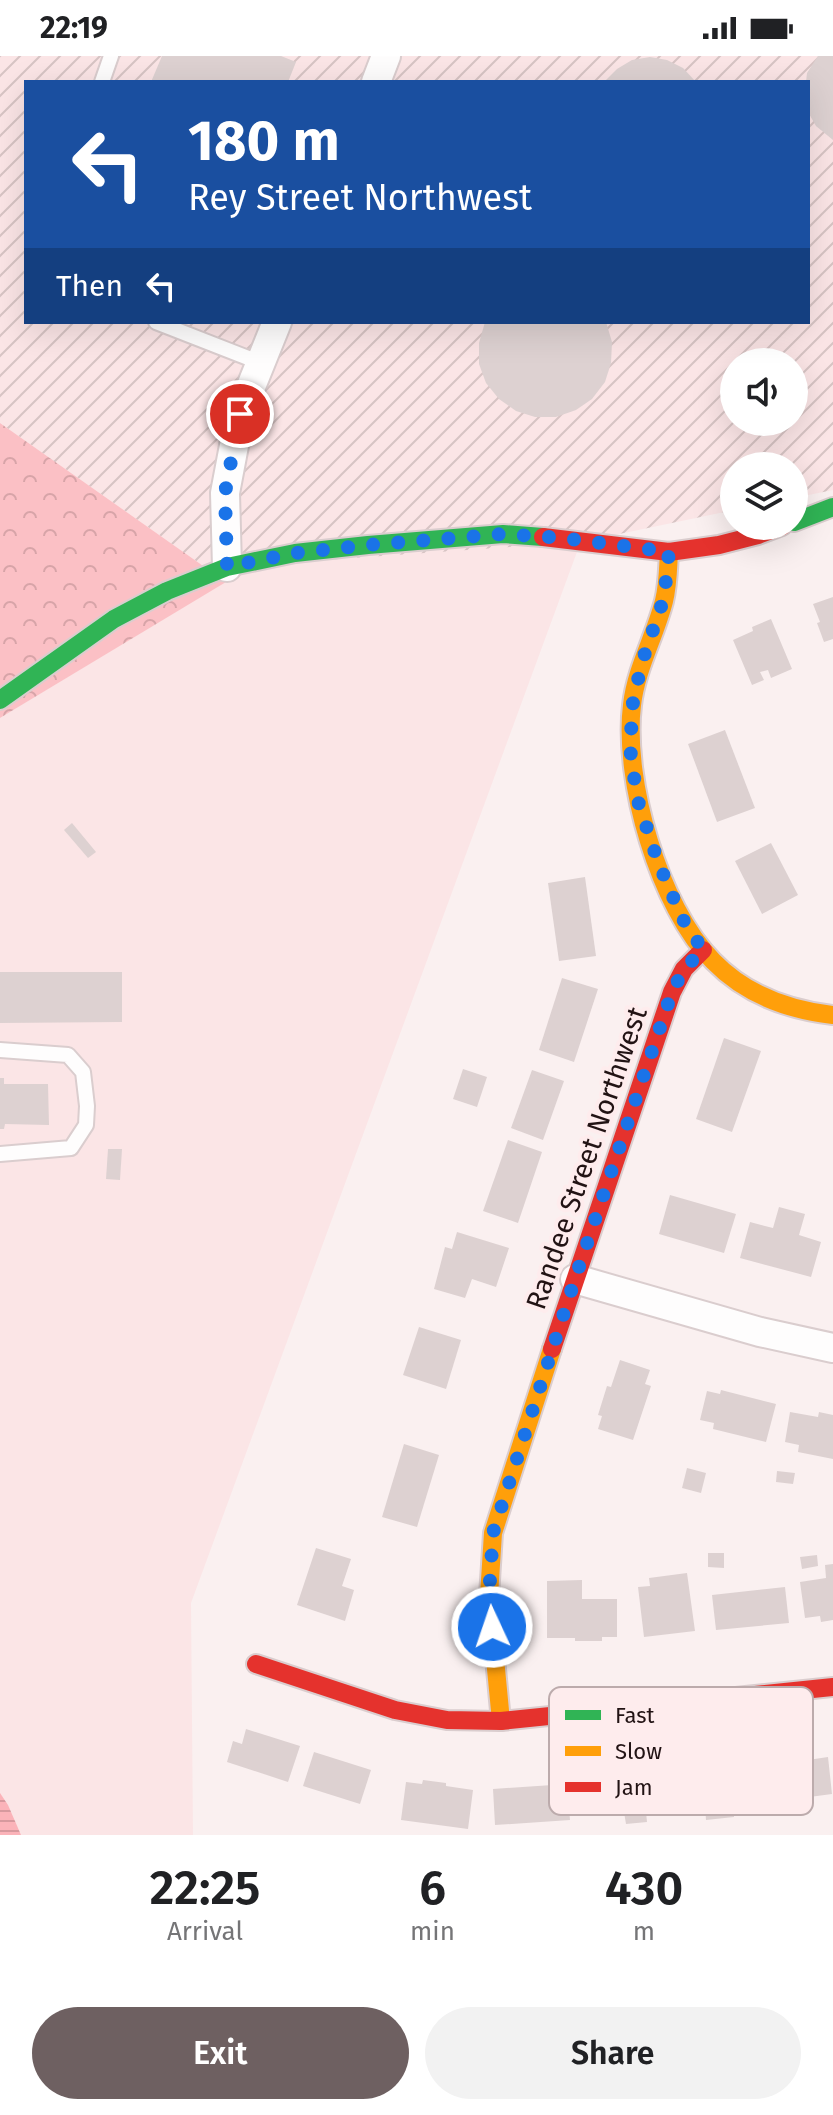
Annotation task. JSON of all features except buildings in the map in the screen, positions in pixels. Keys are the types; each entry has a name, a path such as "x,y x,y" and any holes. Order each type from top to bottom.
{"street":[{"path":"377,80 386,56"},
{"path":"227,567 225,493 240,414 276,324"},
{"path":"808,517 833,507"},
{"path":"0,700 114,619 167,591 227,567 295,553 503,534 563,538 669,552 738,540"},
{"path":"669,552 664,598 642,662 633,702 630,748 637,798 658,862 682,918 703,950 740,984 781,1005 833,1015"},
{"name":"Randee Street Northwest","path":"501,1721 489,1596 493,1533 672,992 684,969 703,950"},
{"path":"575,1279 760,1332 833,1348"},
{"path":"256,1664 395,1710 447,1720 501,1721 549,1716"},
{"path":"813,1689 833,1687"}],"lane":[{"path":"103,80 111,56"},
{"path":"161,324 261,363"},
{"path":"0,1050 68,1055 83,1072 87,1106 86,1125 71,1148 0,1154"}],"shaded area":[{"path":"0,56 833,56 833,490 808,495 808,452 720,452 720,513 581,542 253,565 226,582 0,423"},
{"path":"581,541 191,1603 193,1835 0,1835 0,718 253,565"},
{"path":"0,1793 8,1805 21,1835 0,1835"}],"green space":[{"path":"0,423 226,582 0,718"}],"traffic: fast":[{"path":"808,517 833,507"},
{"path":"0,700 114,619 167,591 227,567 295,553 368,545 503,534 543,537"}],"traffic: slow":[{"path":"669,552 664,601 634,692 631,735 639,805 661,876 694,938 726,973 768,998 800,1009 833,1015"},
{"path":"501,1721 489,1596 493,1533 552,1349"}],"traffic: jam":[{"path":"543,537 669,552 738,540"},
{"path":"552,1349 672,992 684,969 703,950"},
{"path":"256,1664 395,1710 447,1720 501,1721 549,1716"},
{"path":"813,1689 833,1687"}],"route":[{"path":"240,414 225,493 227,567 295,553 503,534 563,538 669,552 664,598 642,662 633,702 630,748 637,798 658,862 682,918 703,950 684,969 672,992 493,1533 489,1596 492,1627"}]}
